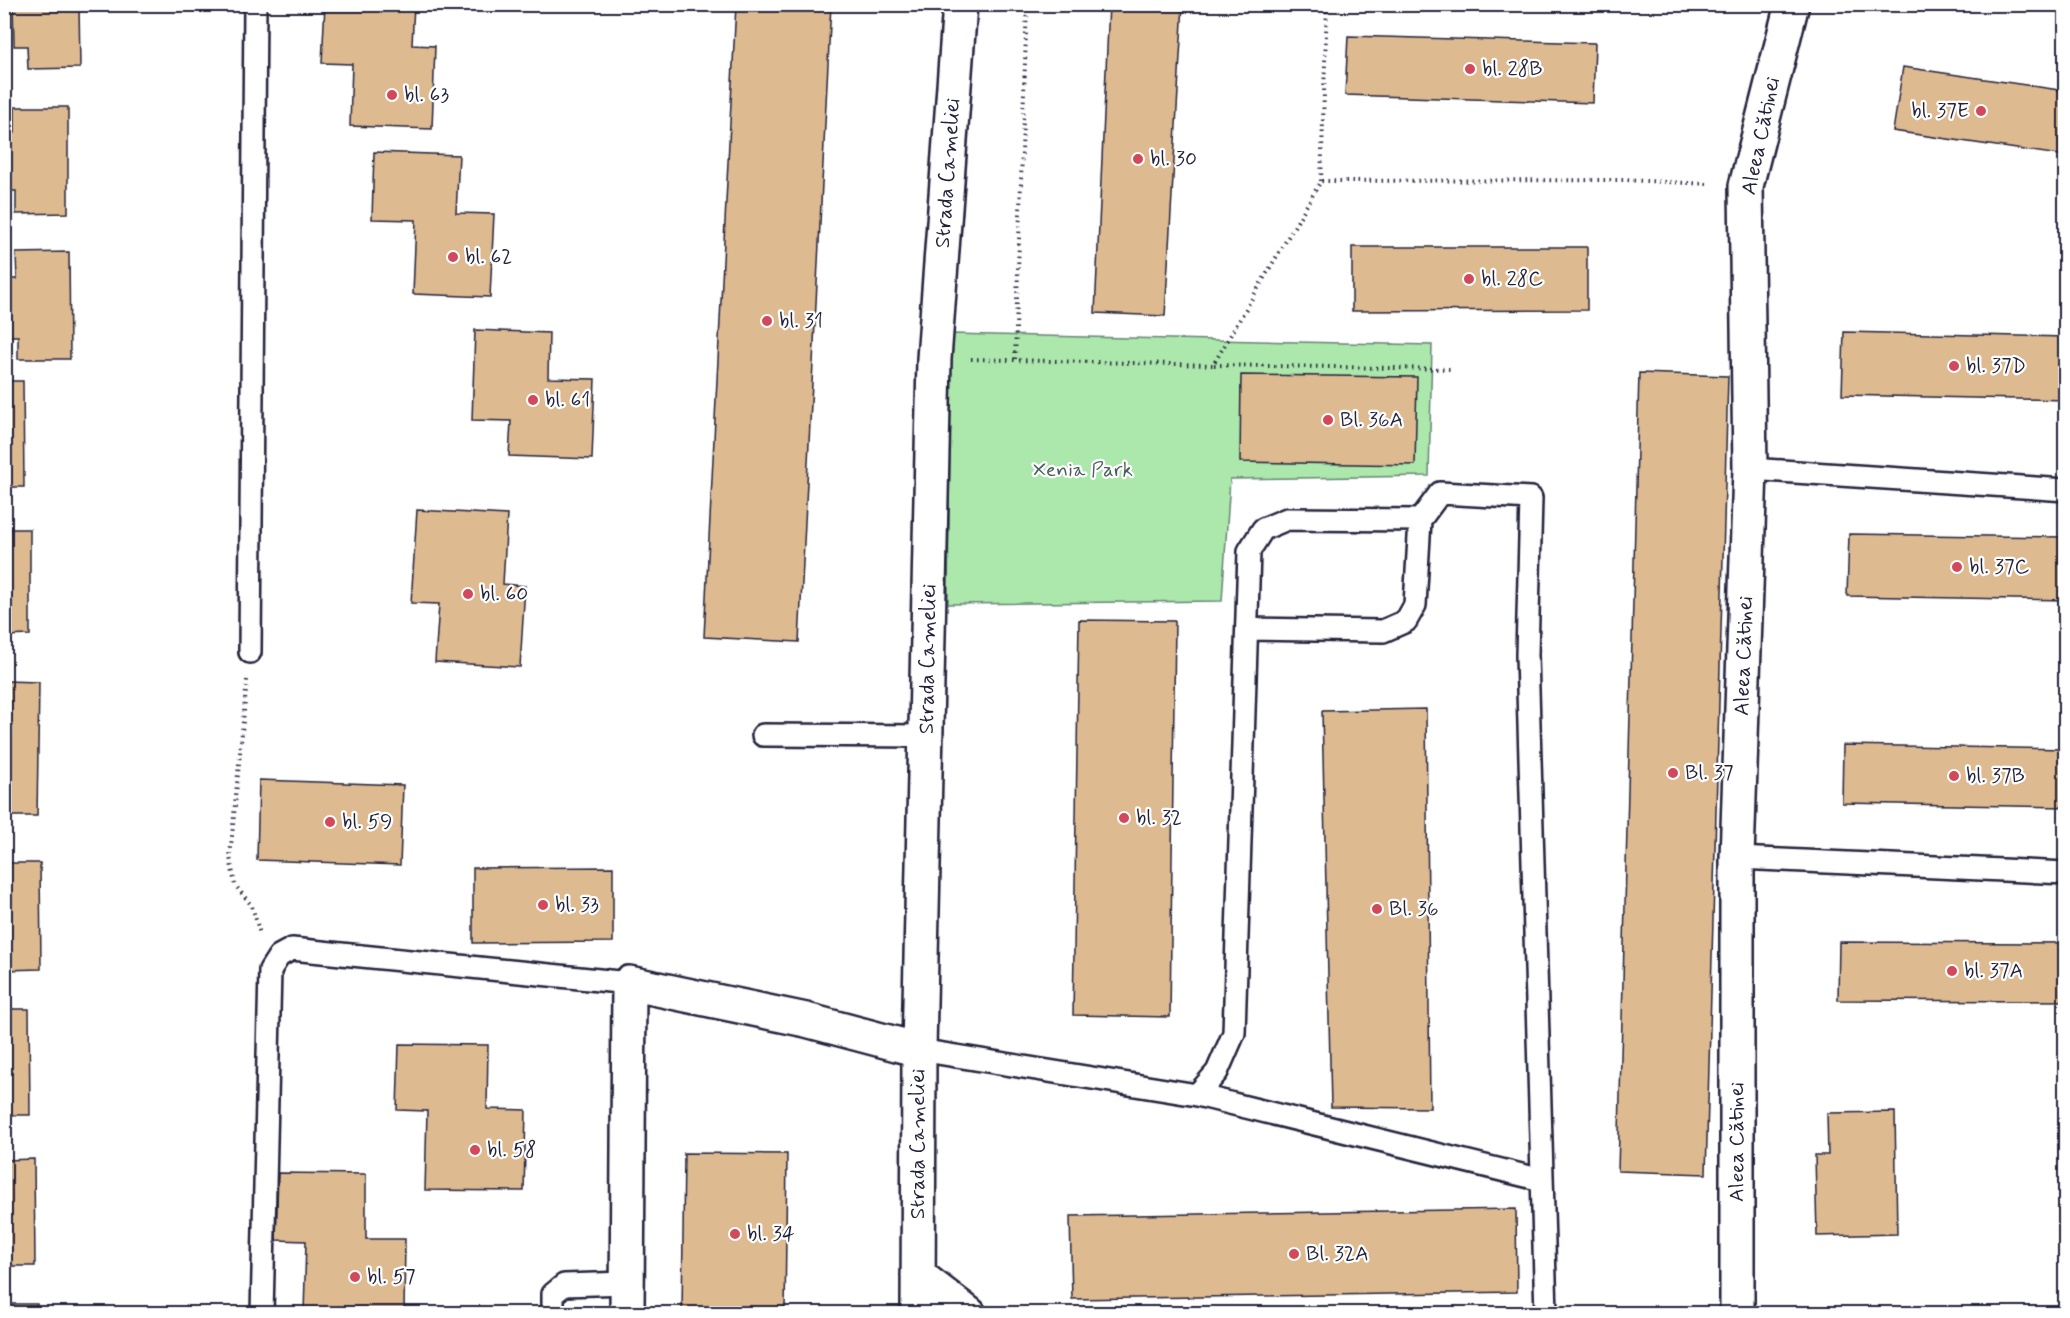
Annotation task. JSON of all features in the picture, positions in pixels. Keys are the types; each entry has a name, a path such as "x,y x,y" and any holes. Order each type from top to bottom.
{"street":[{"name":"Strada Cameliei","path":"918,1314 919,1050 934,359 960,4"},
{"name":"Aleea Cătinei","path":"1737,1314 1737,858 1750,469 1746,186 1792,4"},
{"path":"627,1298 629,983 806,1020 919,1050"},
{"path":"918,1275 969,1314"}],"lane":[{"path":"250,652 255,4"},
{"path":"1750,469 2066,490"},
{"path":"1247,629 1383,631 1406,621 1415,604 1420,520 1440,493 1531,498 1527,655 1546,1314"},
{"path":"1197,1095 1217,1072 1234,1033 1249,551 1263,529 1287,519 1420,520"},
{"path":"763,735 927,736"},
{"path":"1737,858 2066,873"},
{"path":"262,1314 270,970 279,956 292,949 629,983"},
{"path":"919,1050 1197,1095 1542,1180"},
{"path":"553,1314 553,1294 564,1285 627,1298"}],"path":[{"path":"1015,359 1027,4"},
{"path":"1213,365 1321,181 1326,4"},
{"path":"1321,181 1625,180 1746,186"},
{"path":"934,359 1450,369"},
{"path":"250,652 230,857 235,885 252,906 270,970"}],"green space":[{"name":"Xenia Park","path":"951,334 1432,345 1429,476 1230,479 1222,601 948,604"}],"building":[{"path":"13,4 79,4 80,68 28,69 27,46 14,46"},
{"name":"bl. 63","path":"325,4 414,4 412,45 435,46 432,129 350,126 352,64 322,63"},
{"name":"bl. 31","path":"736,4 831,4 799,642 704,637"},
{"name":"bl. 30","path":"1109,4 1183,4 1165,316 1095,313"},
{"name":"bl. 28B","path":"1348,36 1595,43 1593,103 1345,95"},
{"name":"bl. 37E","path":"1903,67 2066,91 2066,156 1893,131"},
{"path":"15,107 68,107 68,213 16,214 16,191 4,191 4,133 15,133"},
{"name":"bl. 62","path":"374,152 459,155 456,213 494,214 490,297 413,294 416,220 372,219"},
{"name":"bl. 28C","path":"1352,247 1587,247 1587,310 1352,311"},
{"path":"69,252 70,359 18,359 18,336 4,336 4,279 17,279 16,253"},
{"name":"bl. 61","path":"475,330 549,333 548,378 595,379 592,459 509,456 511,421 472,420"},
{"name":"bl. 37D","path":"1844,332 2066,337 2066,400 1842,395"},
{"name":"Bl. 37","path":"1639,373 1728,376 1706,1174 1618,1171"},
{"name":"Bl. 36A","path":"1241,375 1417,377 1415,465 1240,462"},
{"path":"4,381 23,381 24,487 4,487"},
{"name":"bl. 60","path":"417,510 507,515 503,584 525,586 520,667 435,662 439,604 411,603"},
{"path":"4,529 30,529 30,635 4,636"},
{"name":"bl. 37C","path":"1849,534 2066,537 2066,600 1847,596"},
{"name":"bl. 32","path":"1079,620 1175,621 1170,1017 1073,1015"},
{"path":"4,681 39,682 37,816 4,816"},
{"name":"Bl. 36","path":"1426,709 1430,1108 1331,1107 1322,711"},
{"name":"bl. 37B","path":"1843,745 2066,749 2066,807 1842,803"},
{"name":"bl. 59","path":"259,780 403,785 400,865 257,860"},
{"path":"4,863 40,863 41,969 4,970"},
{"name":"bl. 33","path":"613,867 613,942 473,943 473,868"},
{"name":"bl. 37A","path":"1839,942 2066,943 2066,1001 1838,1000"},
{"path":"4,1009 29,1009 30,1115 4,1115"},
{"name":"bl. 58","path":"399,1044 488,1045 487,1109 526,1110 524,1191 425,1190 427,1111 397,1110"},
{"path":"1895,1112 1897,1234 1817,1236 1815,1155 1828,1155 1827,1113"},
{"name":"bl. 34","path":"684,1153 787,1154 785,1314 682,1314"},
{"path":"34,1159 35,1266 4,1266 4,1160"},
{"name":"bl. 57","path":"278,1173 366,1174 366,1239 405,1239 404,1314 304,1314 306,1241 276,1240"},
{"name":"Bl. 32A","path":"1516,1209 1517,1292 1072,1299 1070,1216"},
{"path":"4,1304 37,1304 37,1314 4,1314"}],"place":[{"name":"bl. 28B","path":"1470,69"},
{"name":"bl. 63","path":"392,95"},
{"name":"bl. 37E","path":"1981,111"},
{"name":"bl. 30","path":"1138,159"},
{"name":"bl. 62","path":"453,257"},
{"name":"bl. 28C","path":"1469,279"},
{"name":"bl. 31","path":"767,321"},
{"name":"bl. 37D","path":"1954,366"},
{"name":"bl. 61","path":"533,400"},
{"name":"Bl. 36A","path":"1328,420"},
{"name":"bl. 37C","path":"1957,567"},
{"name":"bl. 60","path":"468,594"},
{"name":"Bl. 37","path":"1673,773"},
{"name":"bl. 37B","path":"1954,776"},
{"name":"bl. 32","path":"1124,818"},
{"name":"bl. 59","path":"330,822"},
{"name":"bl. 33","path":"543,905"},
{"name":"Bl. 36","path":"1377,909"},
{"name":"bl. 37A","path":"1952,971"},
{"name":"bl. 58","path":"475,1150"},
{"name":"bl. 34","path":"735,1234"},
{"name":"Bl. 32A","path":"1294,1254"},
{"name":"bl. 57","path":"355,1277"}]}
